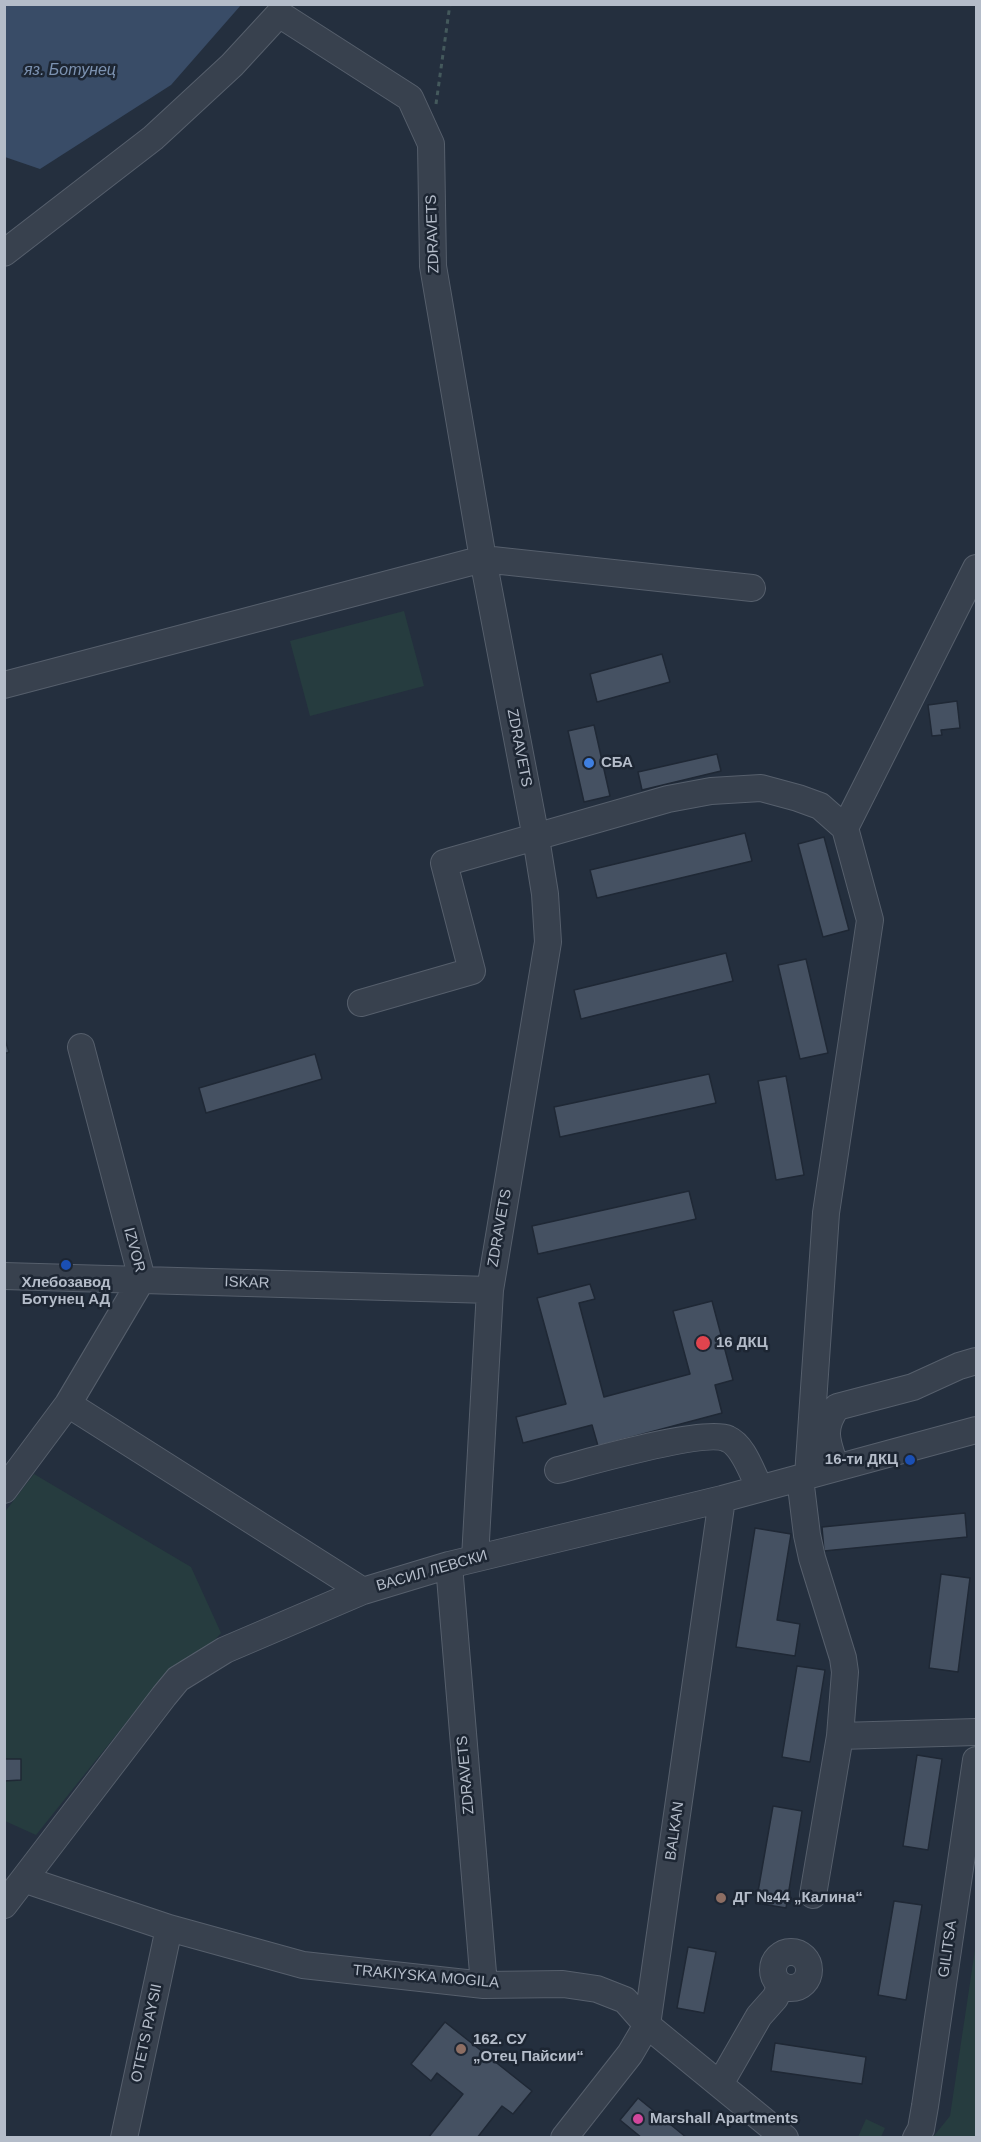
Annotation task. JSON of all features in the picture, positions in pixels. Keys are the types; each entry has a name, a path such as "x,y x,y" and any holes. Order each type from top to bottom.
{"street":[{"name":"ZDRAVETS","path":"4,253 153,138 232,65 279,15 410,98 431,144 433,266 483,558 536,838 545,894 548,942 490,1290 475,1558"},
{"path":"4,685 483,558 752,588"},
{"path":"845,828 976,568"},
{"path":"361,1003 472,971 444,863 668,799 711,791 761,788 798,798 820,806 845,828 870,920 826,1213 804,1477 807,1535 843,1658 845,1672 840,1736 813,1895"},
{"name":"IZVOR","path":"4,1490 68,1404 142,1280 81,1047"},
{"name":"ISKAR","path":"4,1276 490,1290"},
{"path":"836,1468 826,1432 829,1418 837,1407 913,1387 959,1366 976,1361"},
{"path":"68,1404 363,1591"},
{"name":"ВАСИЛ ЛЕВСКИ","path":"4,1905 26,1880 178,1679 225,1650 363,1591 448,1565 722,1499 976,1430"},
{"path":"558,1470 688,1438 716,1435 730,1439 739,1449 760,1488"},
{"name":"BALKAN","path":"574,2134 630,2054 647,2025 722,1499"},
{"name":"ZDRAVETS","path":"448,1565 484,1985"},
{"path":"840,1736 976,1732"},
{"name":"GILITSA","path":"916,2138 921,2129 925,2106 976,1760"},
{"name":"TRAKIYSKA MOGILA","path":"26,1880 169,1928 303,1965 484,1985 563,1984 597,1989 625,2000 647,2025 785,2138"},
{"name":"OTETS PAYSII","path":"124,2138 169,1928"},
{"path":"720,2084 759,2016 775,1998 781,1986"}],"path":[{"path":"435,111 450,4"}],"green space":[{"path":"404,611 424,686 310,716 290,641"},
{"path":"34,1474 191,1567 221,1633 202,1654 161,1679 36,1835 5,1821 4,1513"},
{"path":"976,1943 976,2137 933,2137 950,2116"},
{"path":"866,2119 885,2128 881,2137 858,2137"}],"water":[{"name":"яз. Ботунец","path":"5,4 241,5 171,85 40,169 5,157"}],"building":[{"path":"662,654 670,682 597,702 590,674"},
{"path":"957,701 960,728 941,730 942,735 932,736 928,705"},
{"name":"СБА","path":"594,725 610,796 584,802 568,731"},
{"path":"717,754 721,771 642,790 638,772"},
{"path":"745,833 752,861 597,898 590,870"},
{"path":"824,837 849,930 823,937 798,844"},
{"path":"726,953 733,981 581,1019 574,990"},
{"path":"806,959 828,1053 800,1059 778,965"},
{"path":"4,1037 9,1052 4,1054"},
{"path":"315,1054 322,1079 206,1113 199,1088"},
{"path":"709,1074 716,1103 560,1137 554,1107"},
{"path":"786,1076 804,1175 776,1180 758,1081"},
{"path":"689,1191 696,1219 538,1254 532,1226"},
{"name":"16 ДКЦ","path":"590,1284 595,1299 579,1303 604,1397 690,1374 673,1311 712,1301 733,1380 715,1385 722,1413 598,1446 592,1425 523,1443 516,1417 566,1404 537,1298"},
{"path":"965,1513 967,1537 824,1551 822,1527"},
{"path":"755,1528 791,1534 777,1620 800,1624 795,1656 736,1647"},
{"path":"941,1574 970,1578 958,1672 929,1668"},
{"path":"797,1666 825,1670 810,1762 782,1757"},
{"path":"917,1755 942,1759 928,1850 903,1846"},
{"path":"4,1759 21,1759 21,1780 4,1781"},
{"path":"773,1806 802,1811 786,1908 756,1903"},
{"path":"894,1901 922,1905 906,2000 878,1995"},
{"path":"688,1947 716,1952 704,2013 677,2008"},
{"path":"445,2022 532,2091 513,2114 502,2106 477,2138 428,2138 463,2094 437,2073 431,2081 411,2064"},
{"path":"775,2043 866,2057 862,2084 771,2071"},
{"path":"638,2098 687,2138 642,2138 620,2120"}],"place":[{"name":"СБА","path":"589,763"},
{"name":"Хлебозавод Ботунец АД","path":"66,1265"},
{"name":"16 ДКЦ","path":"703,1343"},
{"name":"16-ти ДКЦ","path":"910,1460"},
{"name":"ДГ №44 „Калина“","path":"721,1898"},
{"name":"162. СУ „Отец Пайсии“","path":"461,2049"},
{"name":"Marshall Apartments","path":"638,2119"}]}
